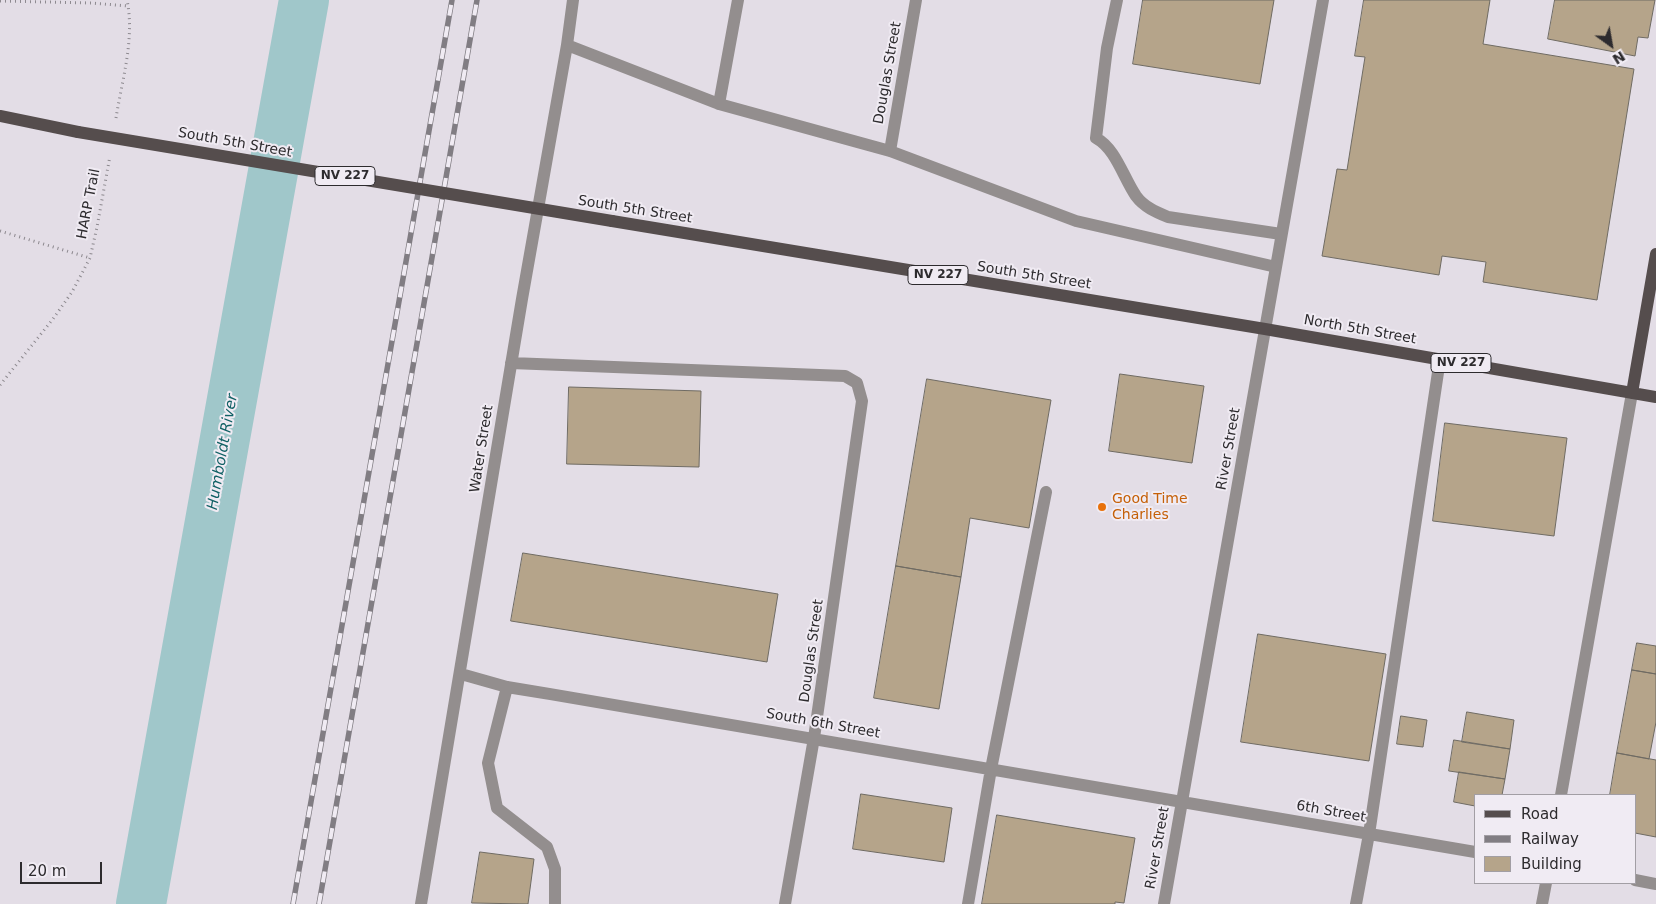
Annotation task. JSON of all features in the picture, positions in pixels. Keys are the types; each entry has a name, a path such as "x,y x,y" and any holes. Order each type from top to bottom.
{"main road":[{"name":"South 5th Street","path":"0,116 78,132 1265,329"},
{"path":"1632,393 1656,254"},
{"name":"North 5th Street","path":"1265,329 1656,397"}],"street":[{"name":"Water Street","path":"421,904 511,363 574,0"},
{"path":"720,104 738,0"},
{"name":"Douglas Street","path":"890,151 916,0"},
{"path":"1117,0 1107,48 1096,138 1106,143 1137,197 1151,210 1168,217 1281,234"},
{"name":"River Street","path":"1164,904 1323,0"},
{"path":"567,45 720,104 890,151 1076,221 1276,267"},
{"path":"1356,904 1369,834 1440,359"},
{"name":"Douglas Street","path":"511,363 845,376 858,383 862,401 814,738 785,904"},
{"path":"1561,794 1632,393"},
{"path":"968,904 991,769 1046,492"},
{"name":"South 6th Street","path":"460,674 507,687 1182,801"},
{"path":"507,687 488,763 497,808 548,846 555,870 555,904"},
{"name":"6th Street","path":"1182,801 1474,852"},
{"path":"1636,880 1656,884"},
{"path":"1542,904 1546,884"}],"path":[{"path":"116,121 130,36 130,17 127,0"},
{"path":"0,1 91,3 128,6"},
{"name":"HARP Trail","path":"0,385 54,319 72,292 90,258 111,150"},
{"path":"0,231 90,258"}],"building":[{"path":"1143,0 1274,0 1260,84 1133,64"},
{"path":"1364,0 1490,0 1483,44 1634,69 1597,300 1483,282 1486,262 1442,256 1439,275 1322,256 1337,169 1347,170 1365,57 1355,56"},
{"path":"1555,0 1655,0 1648,38 1638,37 1635,56 1548,39"},
{"path":"1120,374 1204,386 1192,463 1109,451"},
{"path":"927,379 1051,400 1029,528 970,518 961,577 896,566"},
{"path":"569,387 701,391 699,467 567,464"},
{"path":"1445,423 1567,438 1554,536 1433,521"},
{"path":"523,553 778,594 767,662 511,621"},
{"path":"896,566 961,577 939,709 874,698"},
{"path":"1258,634 1386,654 1369,761 1241,742"},
{"path":"1637,643 1656,646 1656,674 1632,670"},
{"path":"1632,670 1656,674 1656,722 1649,759 1617,753"},
{"path":"1467,712 1514,720 1510,749 1462,742"},
{"path":"1401,716 1427,720 1423,747 1397,744"},
{"path":"1454,740 1510,749 1505,779 1449,771"},
{"path":"1617,753 1656,760 1656,837 1636,833 1636,794 1610,794"},
{"path":"1459,772 1505,779 1502,794 1474,794 1474,806 1454,802"},
{"path":"861,794 952,808 944,862 853,849"},
{"path":"997,815 1135,838 1124,903 982,904"},
{"path":"480,852 534,859 528,904 472,903"}],"waterway":[{"name":"Humboldt River","path":"141,904 304,0"}],"railway":[{"path":"293,904 452,0"},
{"path":"319,904 477,0"}],"place":[{"name":"Good Time Charlies","path":"1102,507"}]}
